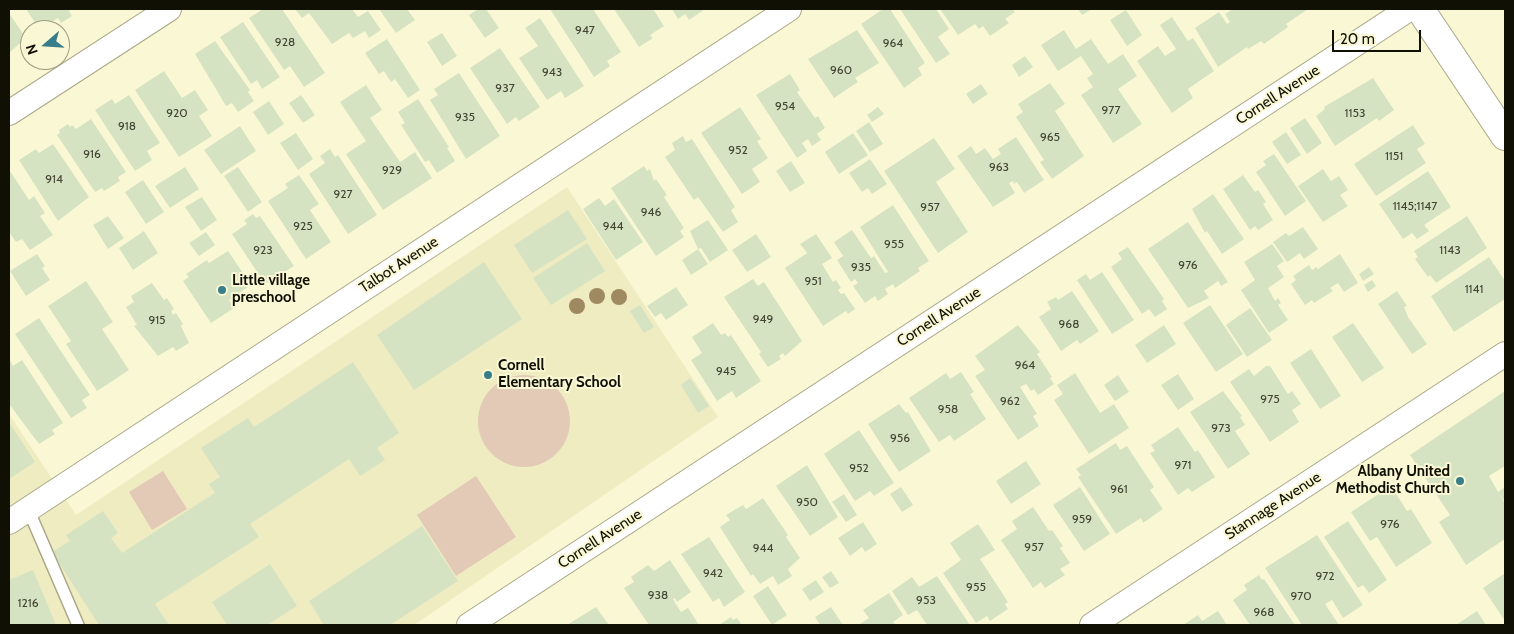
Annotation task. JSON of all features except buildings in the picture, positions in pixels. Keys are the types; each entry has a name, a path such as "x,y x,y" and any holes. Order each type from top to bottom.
{"main road":[{"path":"1420,9 1505,136"}],"street":[{"path":"9,113 169,9"},
{"name":"Talbot Avenue","path":"18,515 789,9"},
{"name":"Cornell Avenue","path":"469,625 1409,9"},
{"name":"Stannage Avenue","path":"1092,625 1505,354"}],"lane":[{"path":"18,515 78,625"}],"shaded area":[{"name":"Cornell Elementary School","path":"567,187 718,417 414,625 9,625 9,414 76,515"},
{"path":"524,375 542,378 557,388 567,403 570,421 567,439 557,454 542,464 524,467 506,464 491,454 481,439 478,421 481,403 491,388 506,378"},
{"path":"163,471 187,509 152,530 129,492"},
{"path":"476,476 516,537 456,576 417,515"}],"place":[{"name":"Little village preschool","path":"222,290"},
{"name":"Cornell Elementary School","path":"488,375"},
{"name":"Albany United Methodist Church","path":"1460,481"}]}
